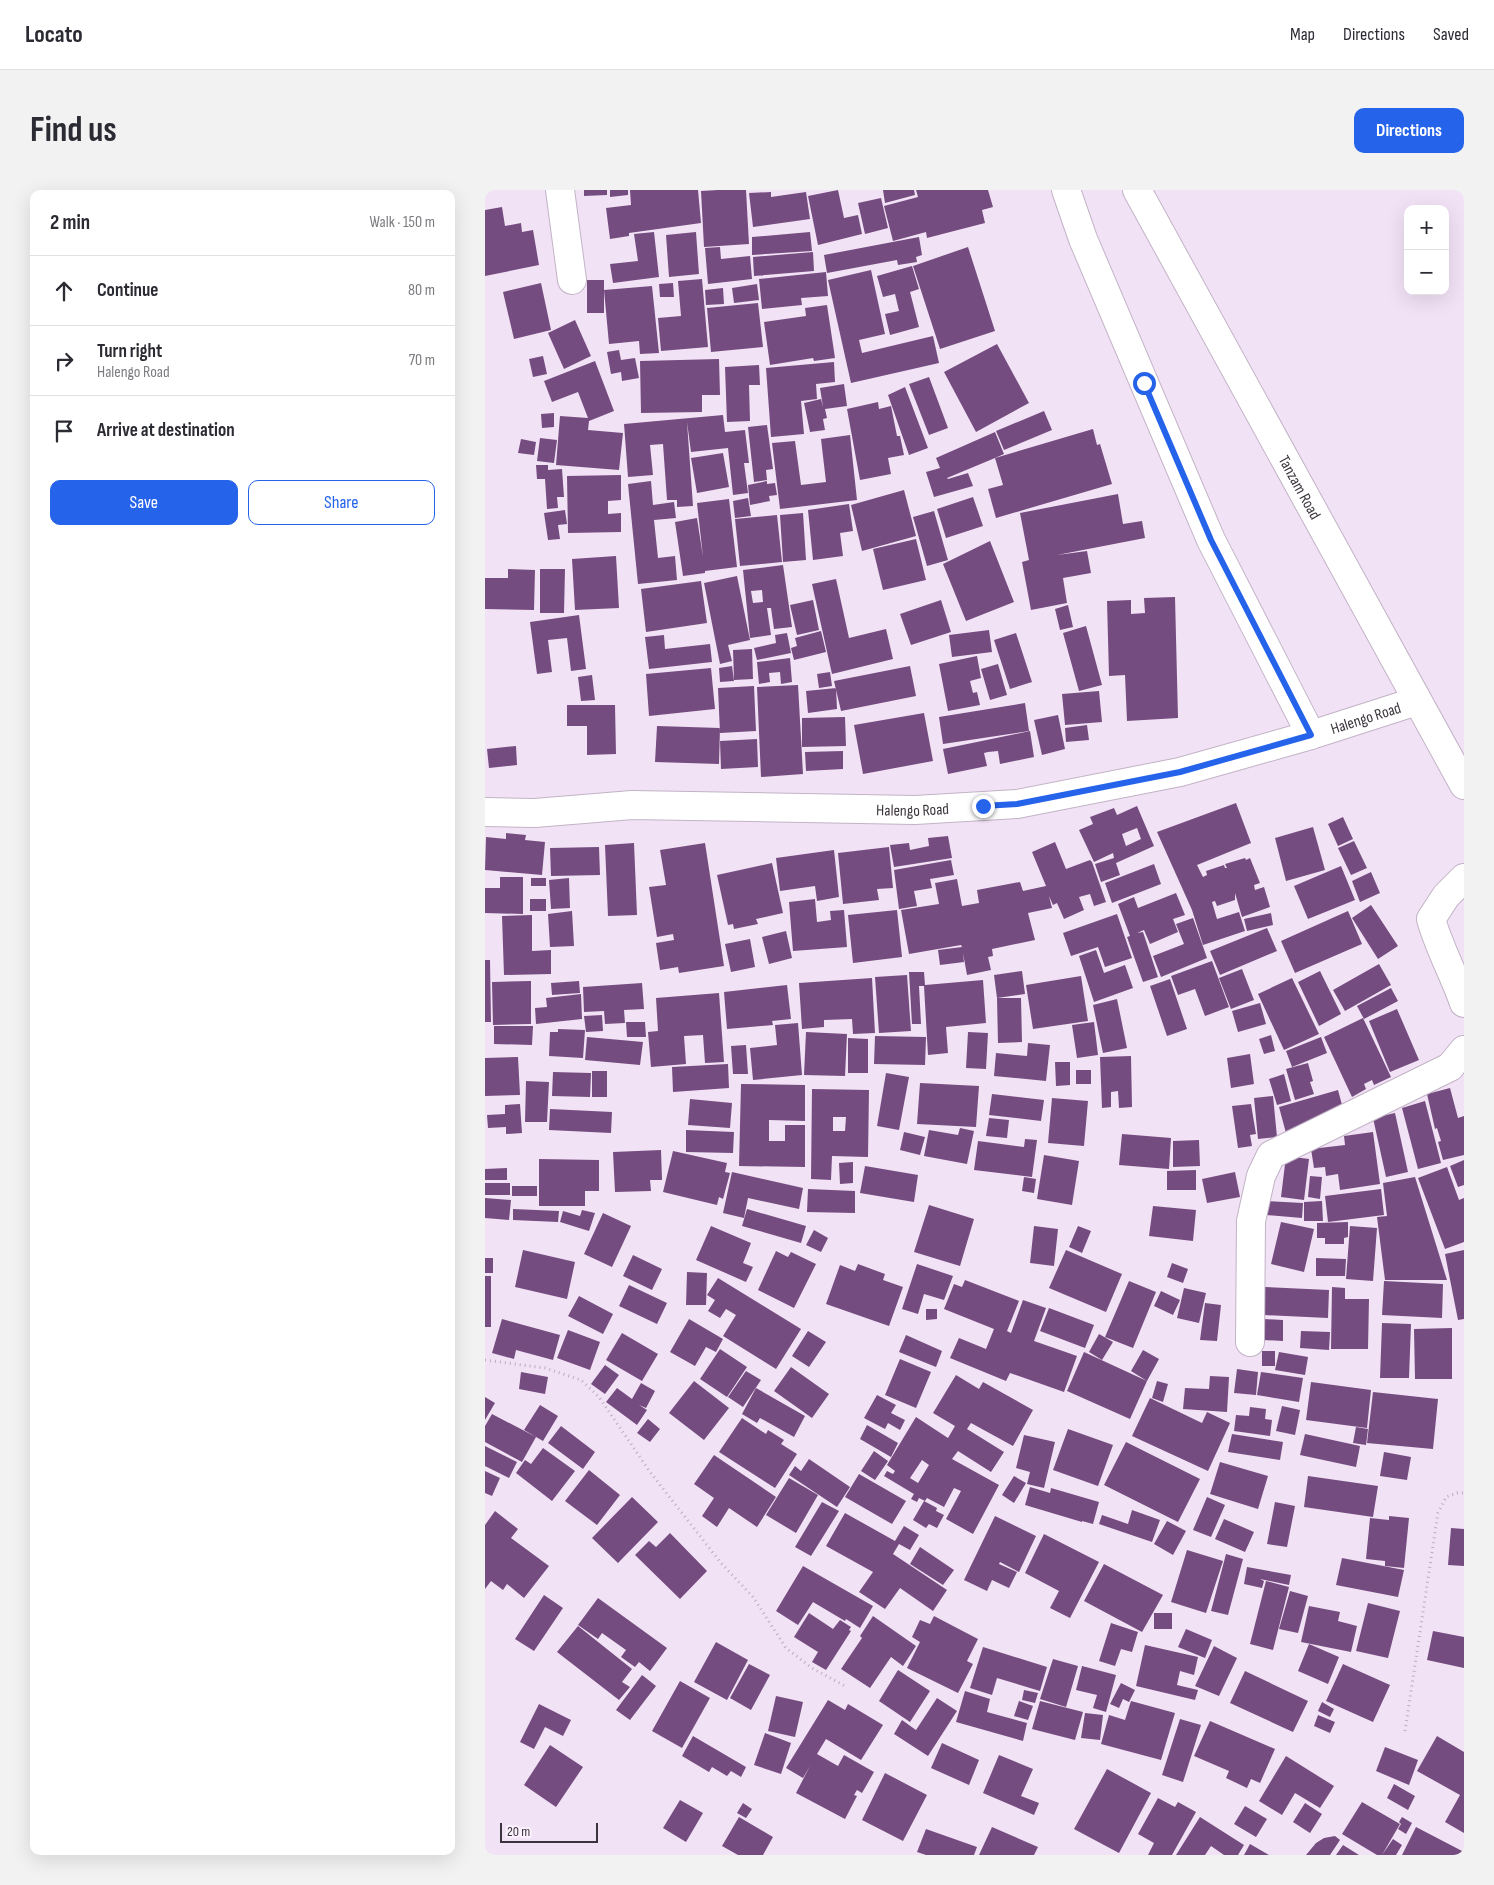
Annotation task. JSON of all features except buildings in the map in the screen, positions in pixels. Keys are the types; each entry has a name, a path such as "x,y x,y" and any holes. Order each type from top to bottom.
{"main road":[{"path":"560,190 572,280"},
{"path":"1066,190 1083,239 1211,540 1311,735"},
{"name":"Tanzam Road","path":"1137,190 1464,785"},
{"name":"Halengo Road","path":"485,812 535,813 632,805 915,810 1017,804 1180,772 1311,735 1417,701"},
{"path":"1464,878 1446,896 1431,919 1438,942 1458,985 1464,1003"},
{"path":"1250,1342 1251,1221 1261,1176 1271,1155 1451,1067 1464,1050"}],"path":[{"path":"485,1360 545,1368 566,1373 581,1380 599,1397 650,1472 721,1563 753,1597 785,1648 812,1668 845,1686"},
{"path":"1405,1731 1438,1513 1446,1496 1457,1492 1464,1492"}],"route":[{"path":"983,806 1017,804 1180,772 1311,735 1211,540 1144,383"}]}
